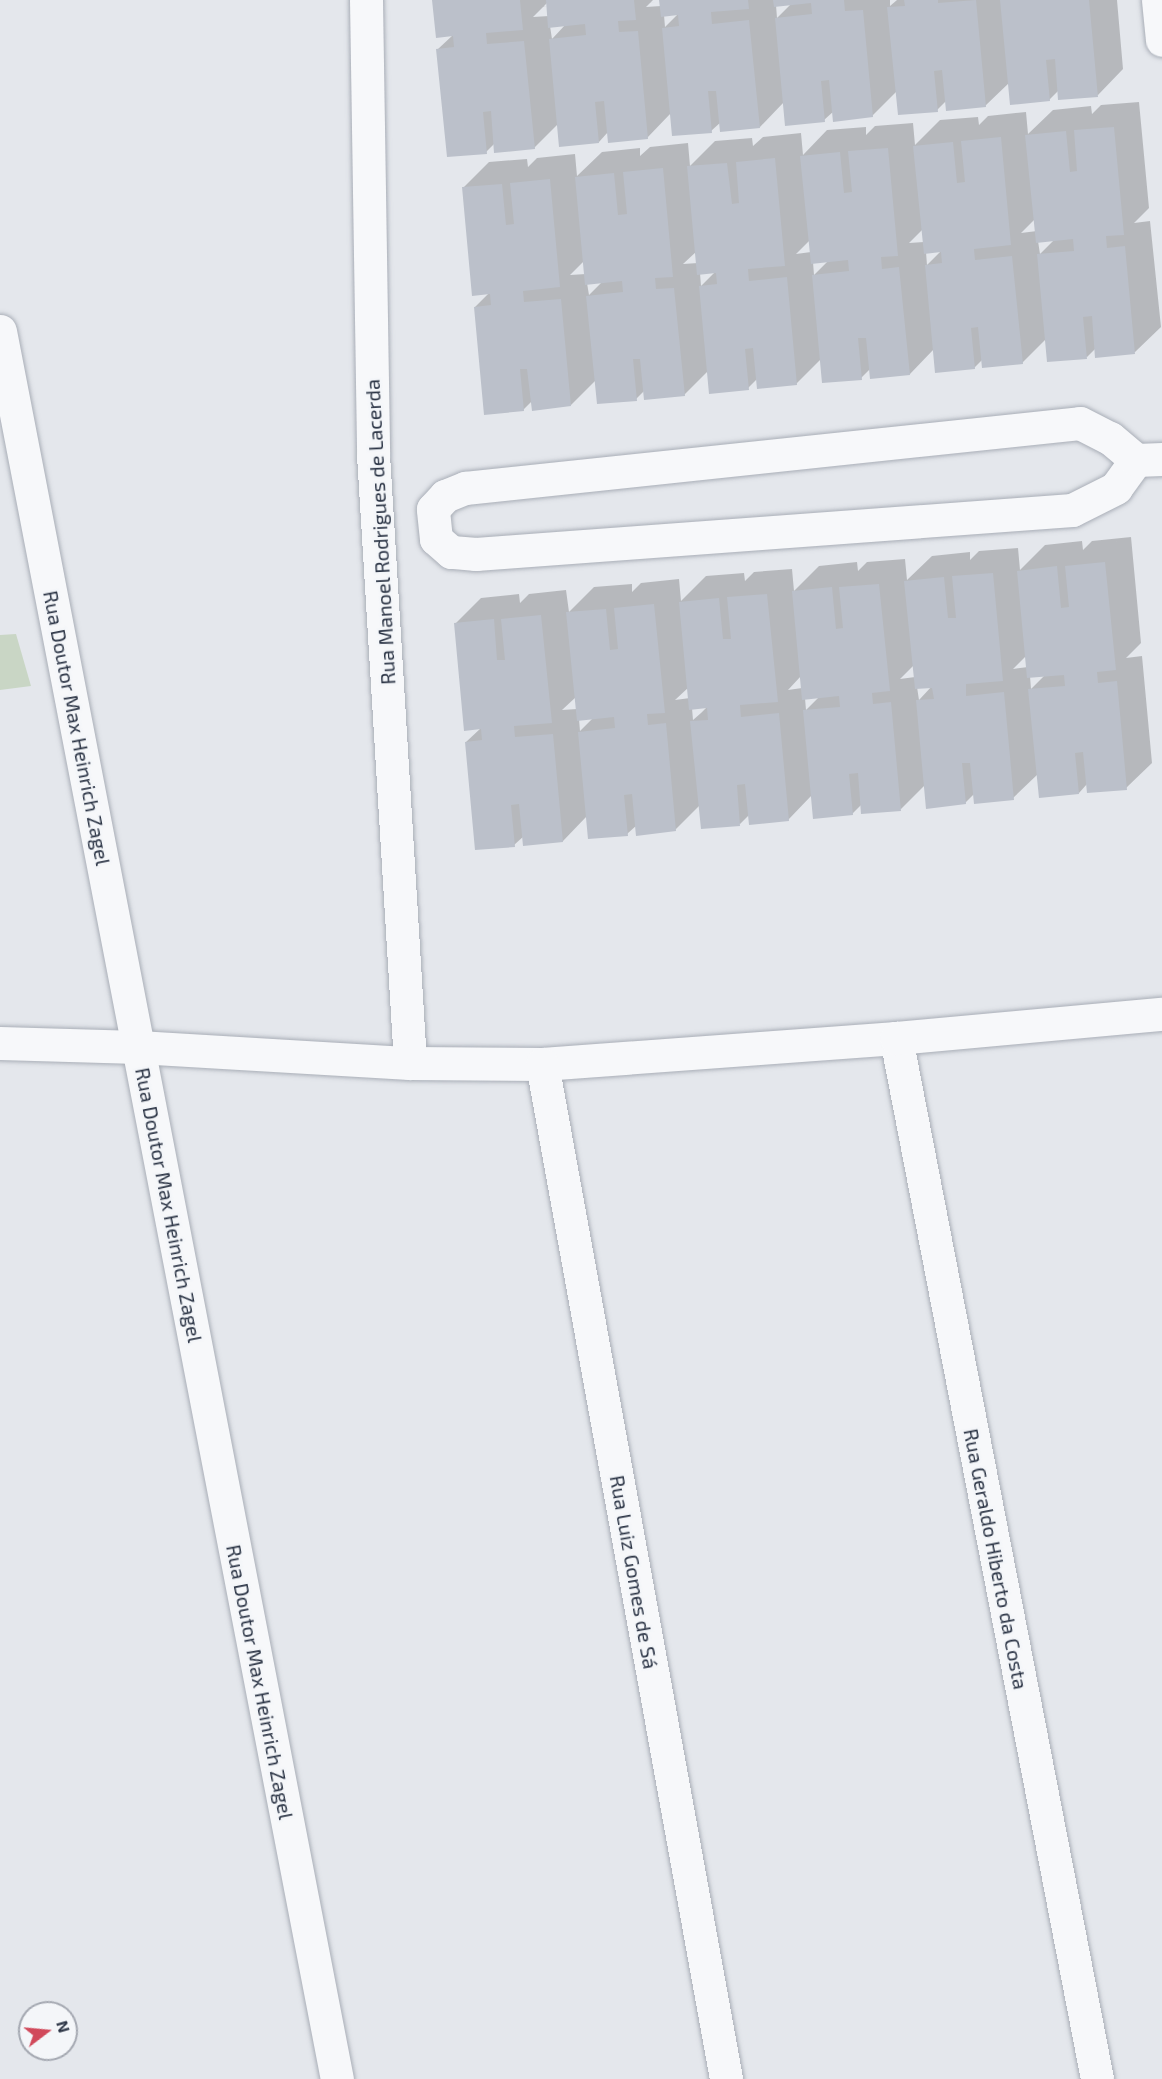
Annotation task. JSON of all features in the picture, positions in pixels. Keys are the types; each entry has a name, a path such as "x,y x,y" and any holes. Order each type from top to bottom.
{"street":[{"name":"Rua Manoel Rodrigues de Lacerda","path":"366,0 373,454 410,1063"},
{"path":"1158,0 1162,40"},
{"name":"Rua Doutor Max Heinrich Zagel","path":"0,331 337,2079"},
{"path":"1080,423 1149,460 1116,488 1072,510 476,554 450,552 436,539 433,509 445,496 465,488 1080,423"},
{"path":"0,1043 138,1047 410,1063 542,1064 896,1038 1162,1014"},
{"name":"Rua Geraldo Hiberto da Costa","path":"896,1038 1097,2079"},
{"name":"Rua Luiz Gomes de Sá","path":"542,1064 726,2079"}],"green space":[{"path":"16,634 31,686 0,690 0,635"}],"building":[{"path":"432,0 520,0 523,30 486,33 487,44 524,41 535,149 494,153 491,111 483,112 487,154 447,157 436,49 454,47 453,36 436,38"},
{"path":"546,0 634,0 636,20 618,21 619,32 638,31 648,139 608,143 604,101 595,102 599,143 559,147 549,39 586,35 585,24 548,28"},
{"path":"659,0 748,0 749,9 711,12 712,24 749,20 760,128 720,132 716,91 708,91 712,133 672,136 662,28 679,26 678,15 661,17"},
{"path":"773,0 844,0 845,11 863,10 873,117 833,122 829,80 821,81 825,122 785,126 775,18 812,14 811,3 774,7"},
{"path":"904,0 938,0 938,3 976,0 986,107 946,111 942,70 934,71 938,112 898,115 887,7 905,6"},
{"path":"1000,0 1089,0 1098,97 1058,100 1055,59 1046,60 1050,101 1010,105"},
{"path":"1114,127 1124,235 1106,236 1107,248 1125,246 1135,354 1095,358 1092,316 1083,317 1087,359 1047,362 1037,254 1074,251 1073,239 1036,243 1025,135 1066,131 1070,172 1077,171 1074,130"},
{"path":"1001,137 1011,245 974,249 975,260 1012,256 1023,364 982,368 978,327 971,328 975,369 935,373 925,265 942,263 941,252 924,254 913,146 953,142 957,183 965,182 961,141"},
{"path":"888,148 898,256 881,257 882,269 899,267 910,375 870,379 866,338 858,338 862,380 822,383 812,275 849,271 848,260 811,264 800,156 840,152 844,193 852,192 848,151"},
{"path":"775,158 785,266 748,269 749,281 787,277 797,385 757,389 753,348 745,349 749,390 709,394 699,286 717,284 716,273 697,275 687,166 727,163 732,204 739,203 736,162"},
{"path":"663,168 673,277 655,278 656,289 674,288 685,396 644,400 640,359 633,359 637,401 597,404 586,296 623,292 622,281 585,285 575,177 614,173 618,215 627,214 623,172"},
{"path":"550,179 560,287 523,291 524,302 561,299 571,406 532,411 527,369 520,369 524,411 484,415 474,307 491,305 490,294 472,296 462,187 502,184 506,225 514,224 510,183"},
{"path":"1105,562 1116,670 1097,672 1098,683 1117,681 1127,790 1087,793 1083,752 1075,753 1079,794 1039,798 1028,689 1065,686 1064,675 1027,678 1017,571 1057,566 1061,608 1069,607 1065,566"},
{"path":"993,573 1003,681 966,684 966,696 1004,692 1014,800 974,804 970,763 962,763 966,804 926,809 916,700 934,699 932,688 915,689 904,581 944,577 948,618 956,618 952,576"},
{"path":"879,584 890,691 872,693 873,704 891,702 901,811 861,814 858,773 849,774 853,815 813,819 803,710 840,707 839,696 802,700 792,591 832,587 836,629 843,628 839,587"},
{"path":"767,594 778,702 740,705 741,717 779,713 789,821 749,825 745,784 737,785 740,826 701,829 690,721 708,720 707,708 689,710 679,602 719,598 723,639 731,639 727,597"},
{"path":"654,604 665,713 647,714 648,725 666,723 676,831 636,836 632,794 624,795 628,836 588,839 578,732 615,728 614,717 577,721 566,612 606,609 610,650 618,649 614,608"},
{"path":"541,615 552,723 514,726 515,737 553,734 563,842 523,846 519,804 511,805 515,847 475,850 465,742 482,740 481,729 464,731 454,623 494,619 497,660 505,660 501,619"}]}
